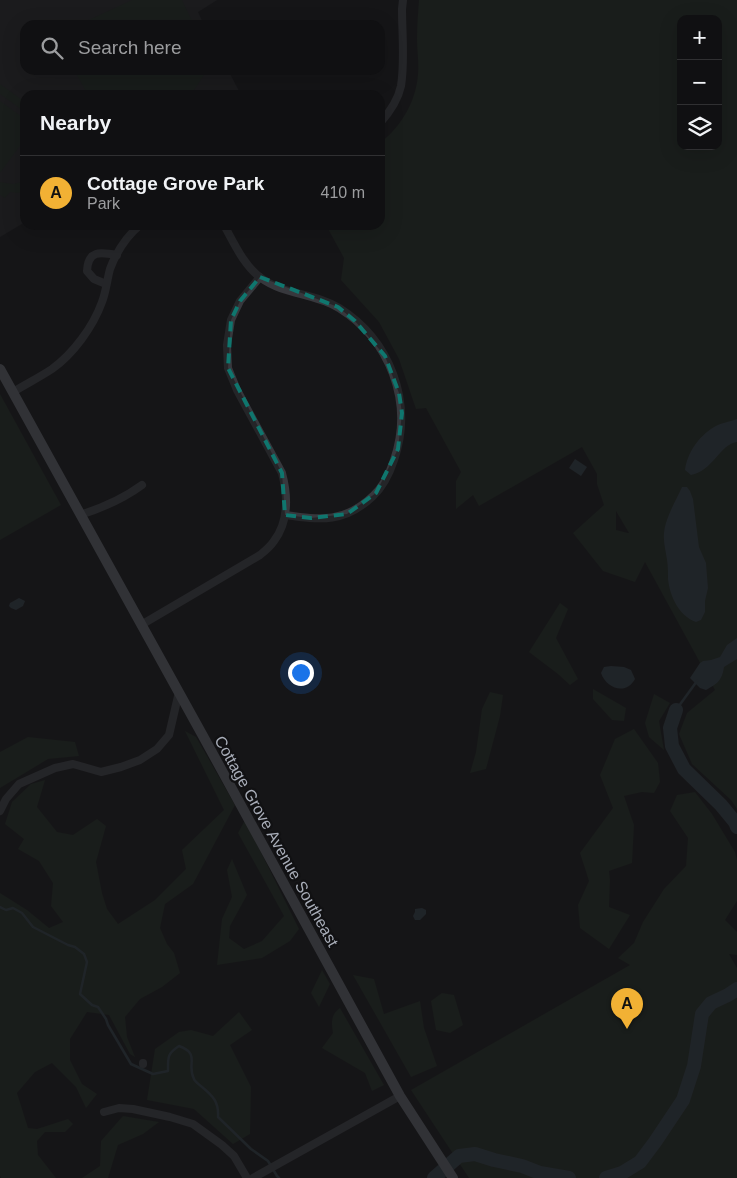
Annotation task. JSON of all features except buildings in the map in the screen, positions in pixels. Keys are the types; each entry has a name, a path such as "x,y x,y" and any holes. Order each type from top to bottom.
{"main road":[{"name":"Cottage Grove Avenue Southeast","path":"0,369 400,1096 453,1178"}],"street":[{"path":"385,117 401,88 403,0"},
{"path":"13,392 52,368 73,351 95,318 102,303 110,268 135,230"},
{"path":"227,230 244,259 260,277 275,286 315,298 338,308 373,338 393,374 399,393 402,413 398,450 385,480 376,493 364,505 347,514 331,518 285,515"},
{"path":"106,284 94,279 87,271 88,262 93,255 102,252 117,255"},
{"path":"141,625 260,555 273,543 281,530 287,504 286,488 282,473 237,390 228,368 227,345 231,320 240,301 260,277"},
{"path":"80,515 116,501 142,485"},
{"path":"0,811 6,799 18,784 55,768 73,764 101,772 140,760 157,749 169,735 179,692"},
{"path":"253,1178 400,1096"},
{"path":"104,1112 120,1108 133,1109 193,1124 234,1156 247,1178"}],"highlighted area":[{"path":"260,277 338,307 355,321 385,356 399,393 402,413 398,449 376,493 347,514 311,518 285,515 282,473 228,368 231,320 240,301"}],"shaded area":[{"path":"0,0 217,0 198,12 202,20 20,20 20,75 231,75 238,90 20,90 20,225 0,237"},
{"path":"132,0 182,0 192,20 89,20"},
{"path":"419,0 737,0 737,809 731,800 692,764 679,734 687,713 715,690 645,562 635,582 603,571 573,533 604,505 597,484 597,474 582,447 479,506 473,495 456,509 456,481 461,472 426,408 416,409 399,359 379,322 341,280 344,258 329,230 385,230 385,139 395,129 407,112 417,84","holes":["616,511 629,533 616,530"]},
{"path":"77,75 204,75 194,90 85,90"},
{"path":"0,84 20,98 20,108 0,94"},
{"path":"0,101 20,115 20,146 0,173"},
{"path":"0,182 13,184 20,182 20,192 10,192 5,198 0,195"},
{"path":"0,394 61,505 0,540"},
{"path":"737,419 737,442 725,448 699,473 691,475 685,470 691,451 703,435 716,426"},
{"path":"575,459 587,467 581,476 569,468"},
{"path":"682,487 687,487 693,499 699,547 706,563 708,588 705,612 701,620 696,622 680,611 673,599 669,586 664,543 666,522"},
{"path":"19,598 25,601 23,606 16,610 9,606 10,603"},
{"path":"560,603 568,609 556,638 578,679 570,685 529,652"},
{"path":"737,638 737,659 724,667 722,676 716,684 706,690 700,688 690,678 700,663 720,657 727,645"},
{"path":"604,667 624,667 631,670 635,679 631,684 622,689 612,686 607,683 601,673"},
{"path":"593,689 626,708 624,721 612,720 593,699"},
{"path":"490,692 503,695 500,716 486,769 470,773 476,752 482,709"},
{"path":"654,694 670,703 659,721 664,750 649,737 645,723"},
{"path":"634,729 658,763 660,782 654,793 642,792 624,796 634,825 632,863 609,871 609,907 630,915 609,949 580,928 578,905 589,881 580,853 613,808 600,775 615,739"},
{"path":"185,731 196,737 235,805 193,884 165,904 160,928 167,944 174,953 180,973 162,987 140,999 125,1017 127,1037 135,1057 130,1054 109,1015 87,1012 70,1039 70,1060 82,1084 97,1094 86,1108 76,1087 52,1063 35,1072 17,1093 28,1128 37,1129 68,1119 73,1124 65,1132 45,1132 37,1141 38,1155 56,1178 1,1178 0,893 27,910 49,928 63,922 51,906 53,883 39,861 18,849 24,839 5,824 12,802 31,784 45,780 37,807 57,832 73,835 97,819 106,826 96,862 107,909 118,924 155,900 186,869 182,850 224,810"},
{"path":"28,737 75,742 79,756 48,759 0,788 0,752"},
{"path":"695,792 712,814 735,852 737,860 737,901 725,920 737,932 737,955 729,954 737,968 737,1178 469,1178 411,1090 630,965 618,958 634,943 643,922 664,889 686,866 688,838 670,811 677,795"},
{"path":"245,820 299,929 290,941 262,958 217,965 222,919 232,897 227,870 232,859 247,895 230,926 229,938 244,949 262,941 284,916 238,833"},
{"path":"422,908 426,910 426,914 420,920 415,920 413,916 415,909"},
{"path":"322,970 330,984 319,1007 311,993"},
{"path":"353,975 374,979 384,1014 420,1001 424,1028 437,1066 411,1077"},
{"path":"442,993 454,995 463,1025 450,1033 436,1030 431,1001"},
{"path":"340,1008 384,1085 372,1091 365,1073 322,1048 333,1033 332,1019"},
{"path":"239,1012 252,1030 230,1045 251,1087 250,1134 233,1144 194,1109 147,1100 155,1049 179,1032 191,1030 213,1036"},
{"path":"123,1116 159,1122 143,1134 118,1145 108,1178 82,1178 100,1166 101,1141"}],"waterway":[{"path":"676,710 697,681"},
{"path":"676,710 670,728 672,746 684,769 721,805 737,827"},
{"path":"0,907 6,910 13,908 22,913 33,927 75,947 84,954 87,962 80,994 92,1005 98,1007 131,1064 153,1074 168,1071 169,1056 172,1051 179,1046 190,1052 192,1060 191,1069 194,1079 215,1100 218,1117 251,1149 268,1161 279,1178"},
{"path":"606,1178 622,1173 640,1162 655,1142 683,1100 694,1066 702,1014 711,1003 737,989"},
{"path":"434,1178 459,1156 475,1154 522,1166 540,1173 569,1178"}],"place":[{"name":"Cottage Grove Park","path":"627,1029"}]}
